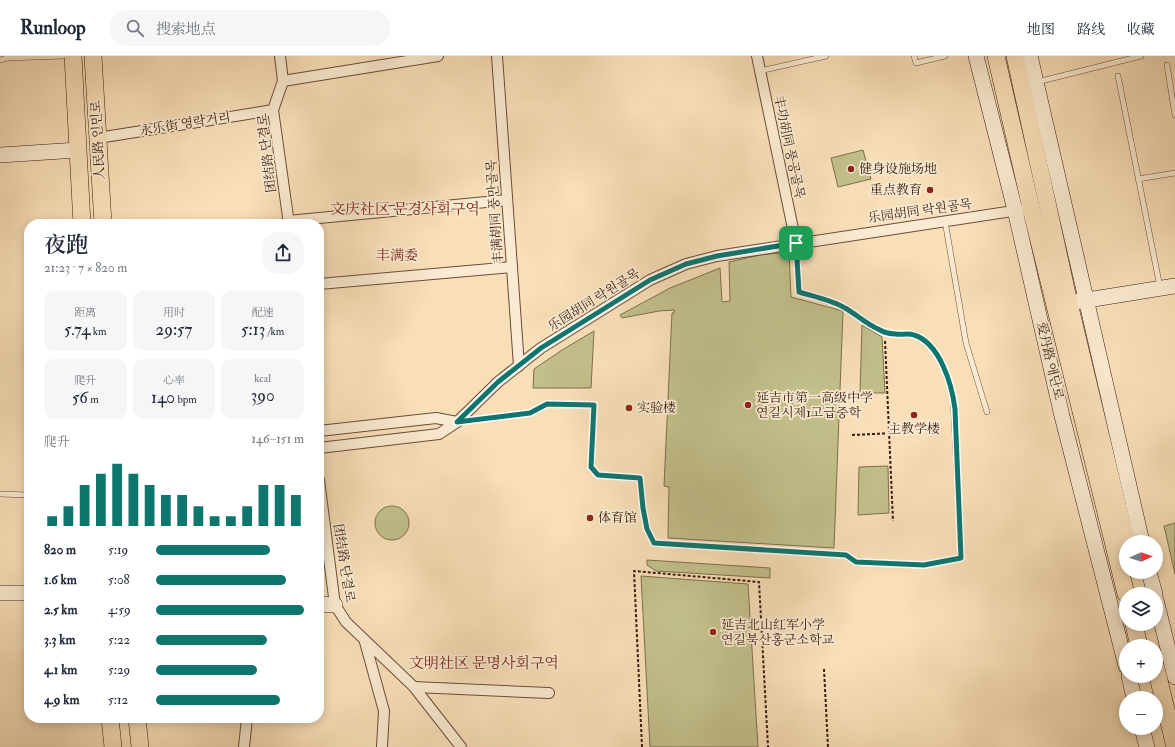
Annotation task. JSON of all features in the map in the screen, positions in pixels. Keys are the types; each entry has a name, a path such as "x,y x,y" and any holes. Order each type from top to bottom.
{"main road":[{"name":"人民路 인민로","path":"73,56 82,219"},
{"name":"人民路 인민로","path":"93,56 103,219"},
{"name":"爱丹路 애단로","path":"996,56 1031,208 1124,587"},
{"path":"1015,56 1077,302 1125,535"},
{"path":"1160,683 1175,747"},
{"path":"111,723 113,747"},
{"path":"138,723 140,747"},
{"path":"1161,735 1164,747"}],"street":[{"name":"团结路 단결로","path":"280,56 283,81 273,110 287,219"},
{"path":"283,81 438,56"},
{"name":"丰满胡同 풍만골목","path":"496,56 519,366"},
{"name":"丰功胡同 풍공골목","path":"757,56 796,243"},
{"name":"爱丹路 애단로","path":"976,56 1015,210 1062,416 1119,639"},
{"path":"1030,56 1077,302 1140,535"},
{"name":"永乐街 영락거리","path":"98,138 273,110"},
{"path":"0,155 78,150"},
{"path":"324,219 507,200"},
{"name":"乐园胡同 락원골목","path":"324,447 439,434 457,422 498,382 541,348 650,280 686,264 717,256 796,243 1031,208"},
{"path":"324,284 512,267"},
{"path":"1077,302 1175,286"},
{"path":"324,430 436,418 457,422"},
{"name":"团结路 단결로","path":"324,519 335,605 346,622 364,641 414,686 461,747"},
{"path":"0,592 24,594"},
{"path":"324,604 335,605"},
{"path":"1163,624 1173,658 1175,677"},
{"path":"364,641 384,711 382,747"},
{"path":"414,686 549,693"},
{"path":"244,747 246,723"},
{"path":"1144,735 1147,747"}],"lane":[{"path":"0,60 7,58 63,56"},
{"path":"760,71 826,56"},
{"path":"914,56 916,63 944,56"},
{"path":"1036,82 1127,58 1140,56"},
{"path":"1167,65 1175,116"},
{"path":"1118,76 1160,288"},
{"path":"1138,179 1175,173"},
{"path":"945,220 966,343 987,412"},
{"path":"796,243 799,292 844,307 884,332 913,334 920,337 932,348 944,366 953,395 955,409 961,558 924,565 856,562"},
{"path":"0,494 24,495"}],"path":[{"path":"884,332 893,521"},
{"path":"457,422 530,413 547,404 594,405 591,467 598,475 640,478 647,529 654,543 846,555 856,562"},
{"path":"852,435 895,433"},
{"path":"642,747 634,571 759,582 768,747"},
{"path":"824,669 828,747"}],"shaded area":[{"name":"健身设施场地","path":"863,150 871,179 838,187 831,158"},
{"path":"789,252 791,297 843,311 834,548 668,538 669,487 664,486 672,313 674,313 674,310 659,311 622,318 620,315 670,288 720,268 722,302 730,301 729,262 760,255"},
{"path":"862,325 882,337 885,393 860,393"},
{"path":"594,331 591,388 533,388 534,369"},
{"path":"888,466 889,513 858,515 859,467"},
{"path":"389,506 395,506 399,507 406,513 409,523 408,530 402,537 395,540 389,540 385,539 378,533 375,526 375,520 376,516 382,509"},
{"path":"1175,523 1175,574 1164,526"},
{"path":"647,560 770,568 770,578 656,571 647,565"},
{"path":"641,576 748,584 758,747 650,747"}],"place":[{"name":"健身设施场地","path":"851,169"},
{"name":"重点教育","path":"930,190"},
{"name":"延吉市第一高级中学 연길시제1고급중학","path":"748,405"},
{"name":"实验楼","path":"629,408"},
{"name":"主教学楼","path":"914,415"},
{"name":"体育馆","path":"590,518"},
{"name":"延吉北山红军小学 연길북산홍군소학교","path":"713,632"}],"district":[{"name":"文庆社区 문경사회구역","path":"405,209"},
{"name":"丰满委","path":"397,255"},
{"name":"文明社区 문명사회구역","path":"484,663"}],"route":[{"path":"796,243 799,292 844,307 878,329 888,333 913,334 920,337 937,354 944,366 953,395 955,409 961,558 924,565 856,562 846,555 654,543 647,529 640,478 598,475 591,467 594,405 547,404 530,413 457,422 498,382 541,348 650,280 686,264 717,256 796,243"}]}
